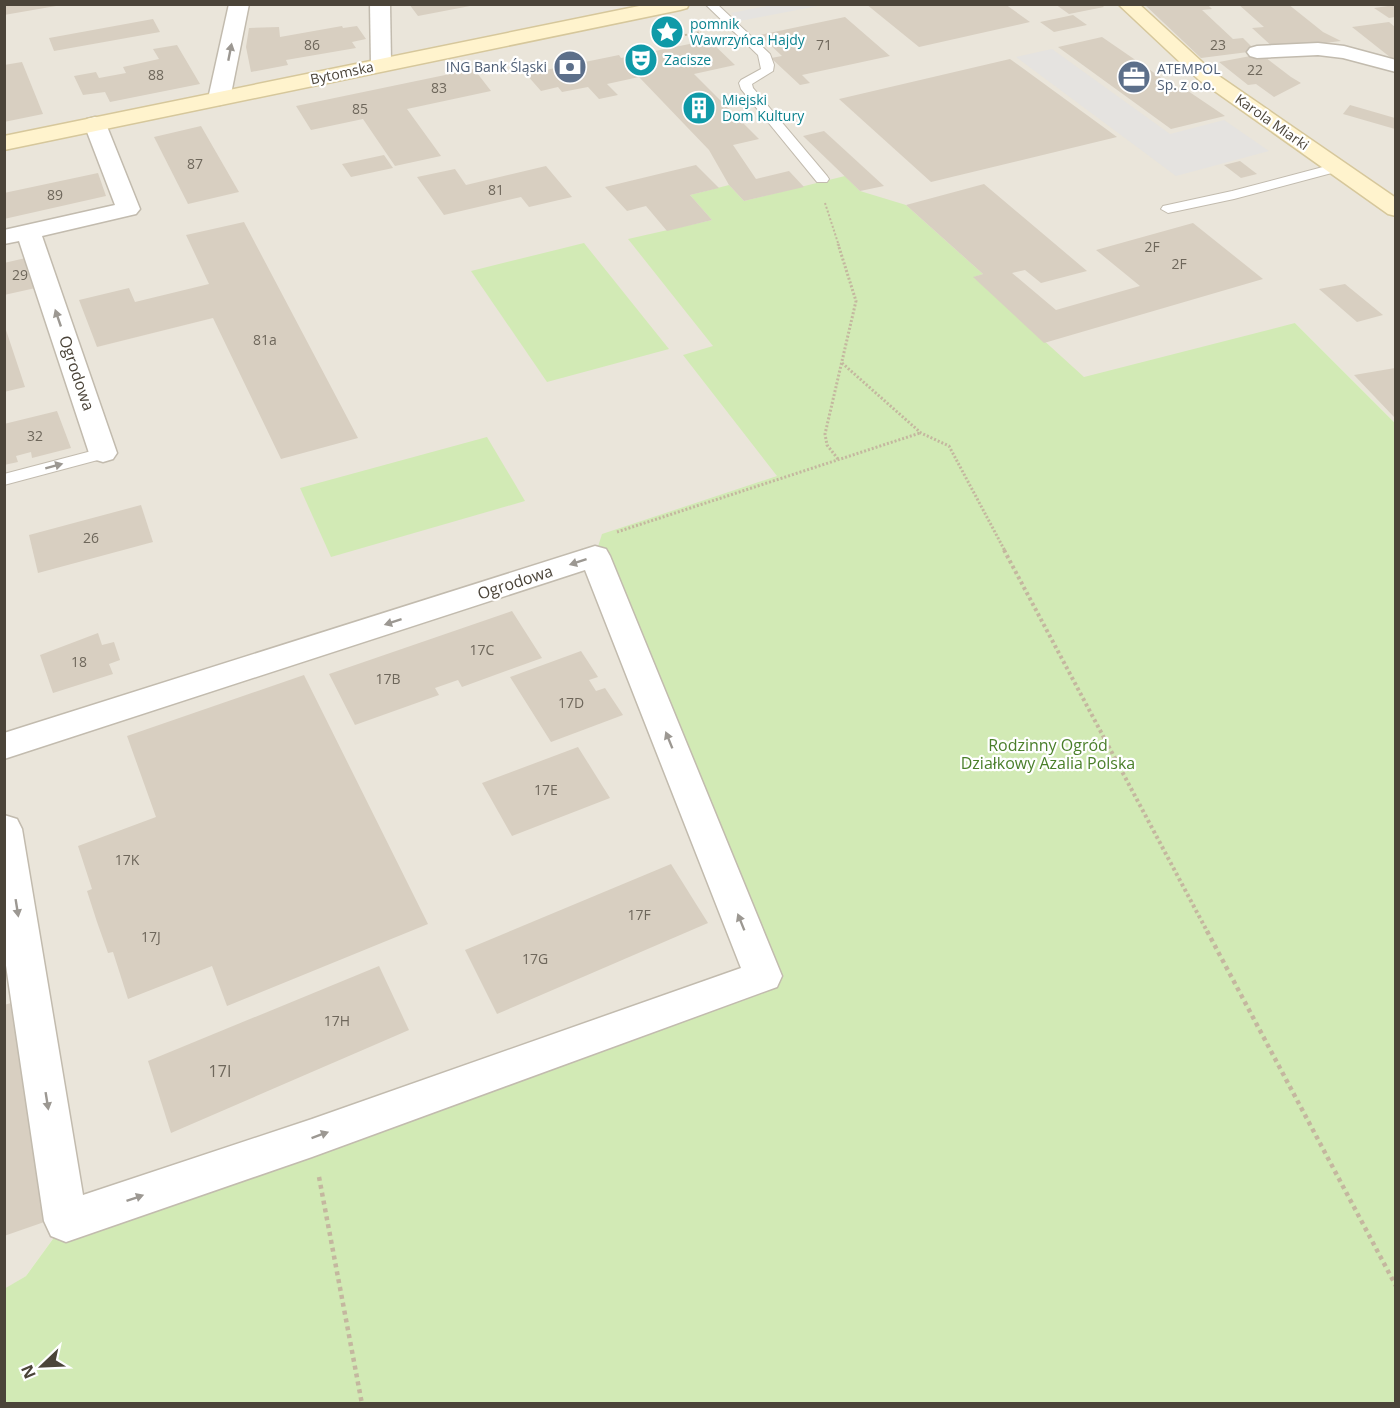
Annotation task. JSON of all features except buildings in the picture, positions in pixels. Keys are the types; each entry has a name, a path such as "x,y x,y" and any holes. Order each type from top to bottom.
{"street":[{"path":"219,99 239,4"},
{"path":"380,4 381,64"},
{"name":"Bytomska","path":"4,143 680,4"},
{"name":"Karola Miarki","path":"1127,4 1206,76 1395,209"},
{"path":"1257,52 1318,49 1344,52 1395,66"},
{"path":"16,234 128,209 95,124"},
{"name":"Ogrodowa","path":"16,234 104,453"},
{"path":"4,830 66,1221 312,1138 763,976 595,556"},
{"name":"Ogrodowa","path":"4,746 595,556"}],"lane":[{"path":"710,4 764,54 768,65 767,71 745,83 747,89 822,179"},
{"path":"1168,209 1234,195 1338,167"},
{"name":"Ogrodowa","path":"4,480 104,453"}],"path":[{"path":"822,179 826,208 856,302 825,434 827,445 838,459"},
{"path":"842,363 921,433 949,446 1395,1286"},
{"path":"595,556 614,532 921,433"},
{"path":"312,1138 362,1404"}],"shaded area":[{"path":"5,5 1395,5 1395,423 1295,323 763,976 66,1221 26,1276 5,1289"},
{"path":"772,5 823,5 740,21 731,13"},
{"path":"1052,49 1170,134 1224,120 1269,151 1176,176 1016,57"}],"green space":[{"name":"Rodzinny Ogród Działkowy Azalia Polska","path":"845,176 860,191 906,205 983,274 974,277 1084,377 1295,323 1395,423 1395,1403 5,1403 4,1289 26,1276 66,1221 762,976 595,556 602,534 777,476 683,355 713,346 628,239 712,220 690,195 729,185 744,201"},
{"path":"584,243 669,349 547,382 471,271"},
{"path":"487,437 525,501 331,557 300,488"}],"place":[{"name":"pomnik Wawrzyńca Hajdy","path":"667,32"},
{"name":"Zacisze","path":"641,60"},
{"name":"ING Bank Śląski","path":"570,67"},
{"name":"ATEMPOL Sp. z o.o.","path":"1134,77"},
{"name":"Miejski Dom Kultury","path":"699,108"}]}
